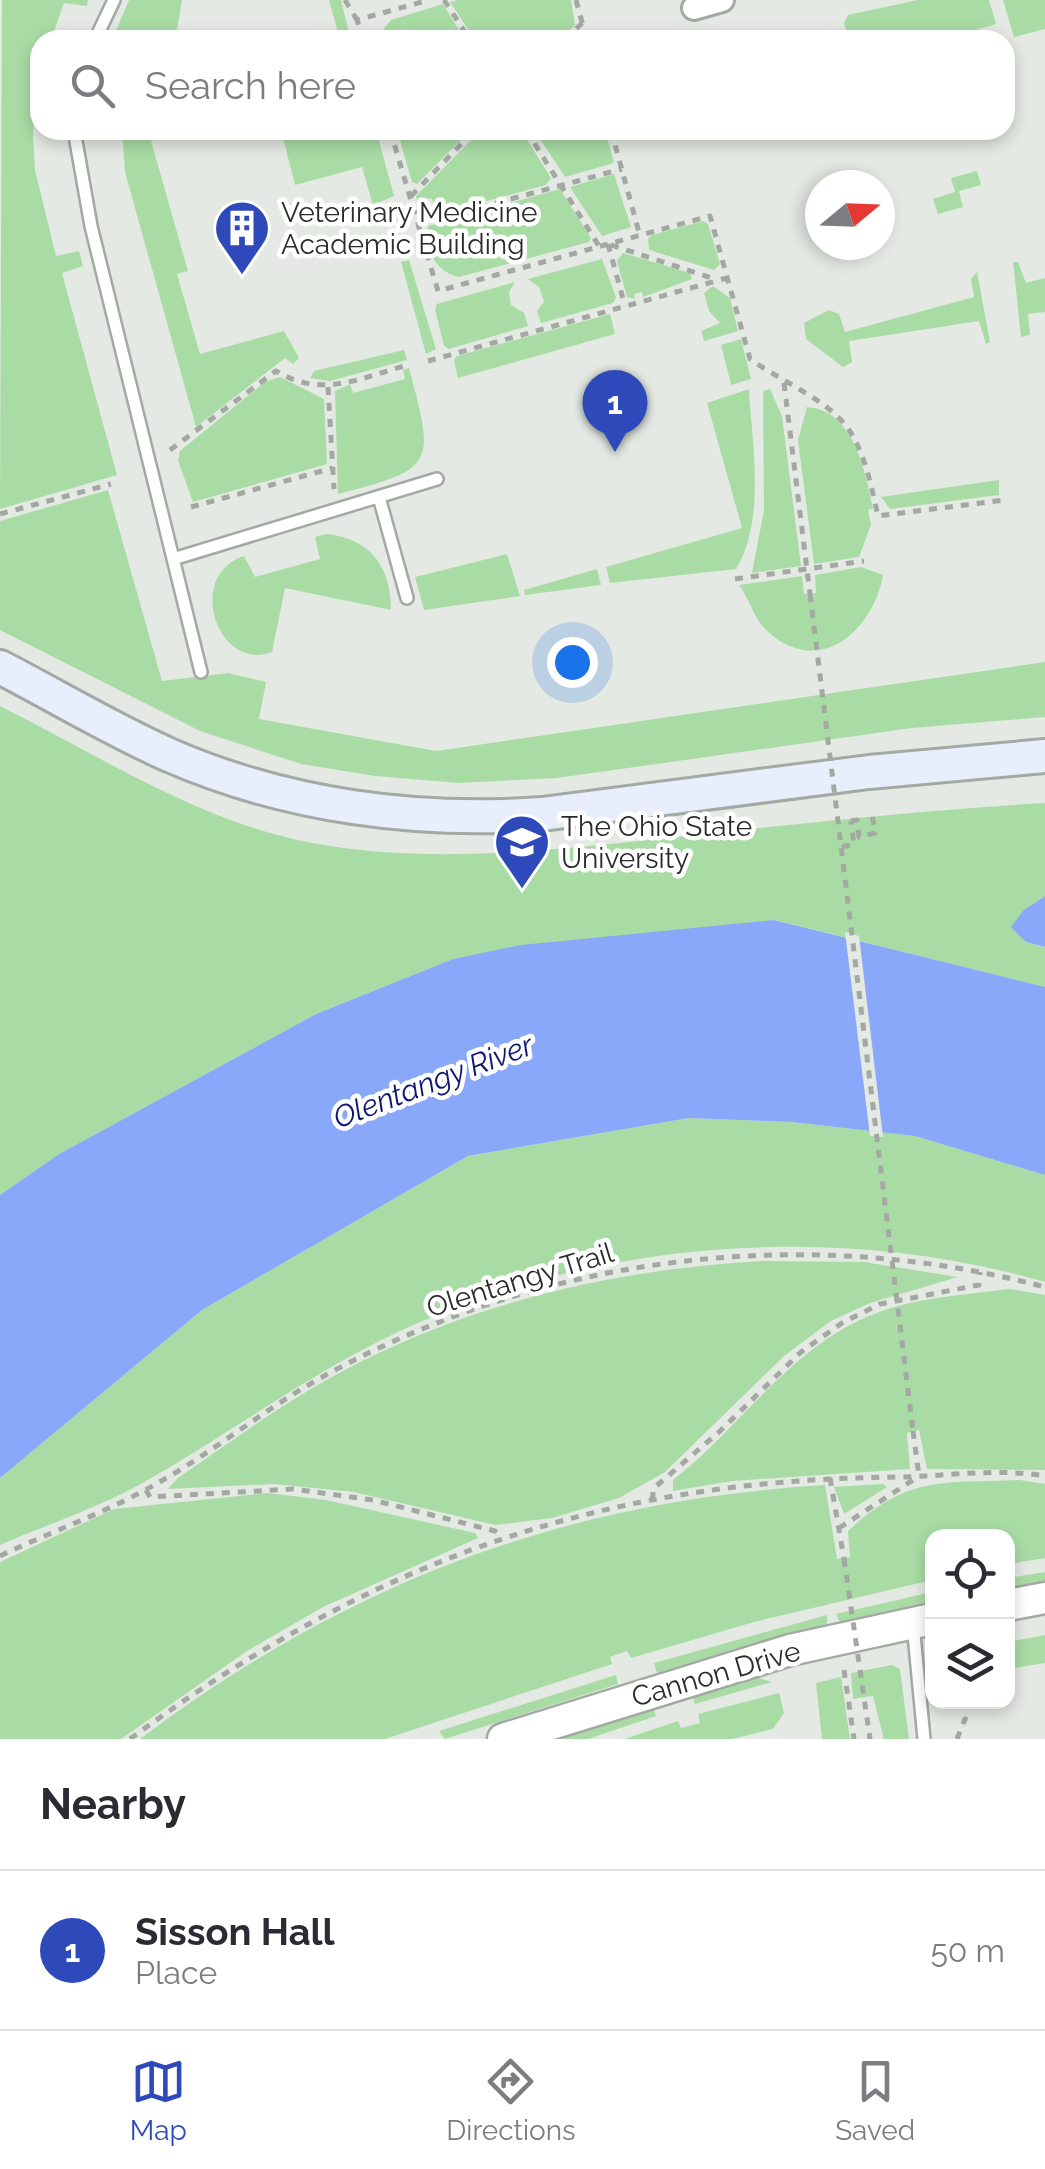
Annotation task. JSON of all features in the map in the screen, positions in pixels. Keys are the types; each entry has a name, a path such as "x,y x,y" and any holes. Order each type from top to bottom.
{"main road":[{"path":"0,667 116,729 222,774 332,803 400,813 492,818 542,814 869,772 1045,756"}],"street":[{"path":"694,8 722,0"},
{"path":"1015,1603 1045,1598"},
{"name":"Cannon Drive","path":"503,1739 774,1655 922,1621"}],"lane":[{"path":"99,30 114,0"},
{"path":"76,140 91,226 201,672"},
{"path":"173,559 438,480"},
{"path":"380,497 407,598"},
{"path":"922,1621 924,1739"}],"path":[{"path":"345,0 360,30"},
{"path":"357,20 429,0"},
{"path":"444,0 464,30"},
{"path":"576,0 584,30"},
{"path":"575,30 582,23"},
{"path":"393,140 438,291 710,216 750,359 847,427 863,460 878,516 1004,500"},
{"path":"410,197 465,140"},
{"path":"532,140 600,246"},
{"path":"614,140 640,236"},
{"path":"418,224 622,169"},
{"path":"608,244 719,280"},
{"path":"608,244 625,306"},
{"path":"428,362 727,278"},
{"path":"170,450 276,371 301,386 328,387 408,365"},
{"path":"784,383 919,1476"},
{"path":"328,387 335,510"},
{"path":"191,507 333,468"},
{"path":"0,514 111,484"},
{"path":"735,580 864,561"},
{"path":"842,847 854,844 850,821 856,820 859,837 875,833 872,813"},
{"name":"Olentangy Trail","path":"0,1556 146,1490 327,1374 438,1324 561,1283 646,1264 729,1256 867,1256 980,1272 1045,1288"},
{"path":"652,1500 654,1488 801,1352 842,1322 880,1304 979,1285 980,1272"},
{"path":"839,1528 919,1476"},
{"path":"130,1739 231,1669 328,1611 500,1536 652,1500 830,1477 1045,1476"},
{"path":"830,1477 870,1739"},
{"path":"146,1490 150,1497 293,1489 373,1500 500,1536"},
{"path":"844,1670 854,1739"},
{"path":"957,1739 966,1719 970,1720"}],"green space":[{"path":"2,0 88,0 87,6 64,3 55,30 30,30 30,140 33,140 35,170 56,256 79,251 83,266 62,273 117,475 0,509"},
{"path":"129,0 182,0 177,30 116,30"},
{"path":"329,0 341,0 348,30 337,30"},
{"path":"571,0 575,25 570,30 468,30 450,2"},
{"path":"918,0 989,0 996,24 976,30 846,30 848,15"},
{"path":"1003,0 1045,0 1045,29 1015,37"},
{"path":"443,4 459,30 383,30 391,20"},
{"path":"123,140 151,140 188,271 177,274 200,354 284,331 299,358 293,364 285,358 196,427 125,172"},
{"path":"284,140 379,140 394,196 373,205 362,167 295,185"},
{"path":"400,140 461,140 417,184 412,182"},
{"path":"471,140 527,140 551,178 546,185 439,214 431,198 417,201 416,196"},
{"path":"541,140 608,140 614,163 565,177"},
{"path":"977,171 981,185 959,191 963,207 938,214 933,199 955,192 951,178"},
{"path":"614,174 631,227 602,236 570,187"},
{"path":"560,189 591,238 589,242 459,277 443,270 433,258 428,226"},
{"path":"703,221 708,224 720,264 714,270 649,250 648,239 652,235"},
{"path":"623,253 690,273 692,279 643,297 642,292 634,294 635,299 627,297 617,261"},
{"path":"602,259 616,297 613,303 541,323 537,311 544,302 539,287 528,279"},
{"path":"409,260 436,349 426,354 401,262"},
{"path":"1013,262 1018,262 1026,283 1045,278 1045,312 1028,314 1030,335 1021,337"},
{"path":"977,272 990,342 986,344 979,321 849,341 852,362 843,367 806,339 804,323 829,310 839,314 845,332 974,297 971,279"},
{"path":"515,282 509,292 511,305 524,313 528,326 449,349 444,346 437,304"},
{"path":"713,286 730,298 738,331 704,341 701,331 720,323 709,311 704,293"},
{"path":"610,314 615,334 458,378 454,360 457,356"},
{"path":"741,339 751,379 731,385 721,345"},
{"path":"404,350 407,360 330,381 310,378 314,371"},
{"path":"409,368 423,425 420,458 394,477 338,494 335,391 350,384 353,393 405,379 403,370"},
{"path":"280,377 324,399 327,464 193,502 178,461 180,451 265,382"},
{"path":"749,389 754,505 751,528 736,569 610,583 606,567 742,528 707,403"},
{"path":"770,389 782,416 801,566 752,573 764,510 763,391"},
{"path":"807,407 836,419 855,445 861,461 873,508 868,510 871,525 859,557 814,564 798,440"},
{"path":"999,480 999,495 890,509 881,497"},
{"path":"108,490 162,681 228,673 266,682 259,719 436,751 1045,662 1045,717 912,728 557,778 459,783 375,776 301,764 200,731 0,630 0,521"},
{"path":"327,534 356,542 376,558 387,581 391,610 285,588 272,652 253,655 236,649 223,636 212,600 216,582 226,566 244,556 255,577 320,559 315,537"},
{"path":"507,554 520,596 424,610 415,577"},
{"path":"861,567 883,575 877,595 856,630 824,649 787,645 767,631 739,585 802,576 804,594 816,593 815,575"},
{"path":"597,569 601,585 525,595 524,590"},
{"path":"0,706 190,804 271,833 357,850 448,854 539,850 1045,803 1045,896 1024,910 1026,942 1045,947 1045,987 775,920 453,959 316,1014 59,1154 0,1195"},
{"path":"689,1118 791,1122 915,1136 1045,1175 1045,1282 966,1263 884,1251 801,1247 718,1250 636,1259 555,1276 476,1300 400,1331 334,1365 129,1490 0,1545 0,1478 202,1310 468,1156"},
{"path":"864,1262 958,1277 870,1303 831,1321 784,1356 665,1472 619,1498 552,1518 495,1525 354,1492 274,1484 168,1489 178,1478 294,1399 417,1336 473,1315 588,1284 705,1265"},
{"path":"1010,1289 1045,1295 1045,1470 927,1469 919,1430 907,1433 910,1469 732,1481 673,1491 673,1480 768,1389 844,1328 907,1304"},
{"path":"1020,1480 1045,1484 1045,1558 1015,1563 1015,1529 925,1529 925,1582 754,1622 631,1658 627,1651 610,1657 612,1664 385,1739 140,1739 298,1635 463,1559 549,1531 637,1509 729,1494 825,1485 837,1559 850,1557 848,1531 870,1513 909,1491 948,1483"},
{"path":"834,1487 887,1487 844,1514"},
{"path":"267,1493 326,1500 475,1533 478,1538 323,1607 247,1651 121,1739 0,1739 0,1562 114,1509"},
{"path":"1045,1572 1045,1583 1015,1588 1015,1577"},
{"path":"925,1594 925,1606 841,1624 836,1614"},
{"path":"827,1615 827,1625 657,1673 654,1663"},
{"path":"1045,1635 1045,1663 1015,1668 1015,1641"},
{"path":"892,1665 900,1669 909,1739 884,1739 873,1696 853,1699 851,1673"},
{"path":"616,1675 618,1684 445,1739 439,1731"},
{"path":"752,1676 772,1682 695,1704 692,1695"},
{"path":"841,1677 850,1739 822,1739 816,1683"},
{"path":"779,1693 784,1713 773,1729 732,1739 624,1739 678,1721 681,1728 700,1723 698,1714"},
{"path":"653,1706 656,1716 588,1739 558,1739"}],"water":[{"path":"1045,896 1045,947 1026,942 1011,927 1024,910"},
{"name":"Olentangy River","path":"774,920 1045,987 1045,1175 915,1136 791,1122 689,1118 468,1156 202,1310 0,1478 0,1195 59,1154 316,1014 453,959 521,945"}],"pier":[{"path":"845,932 859,936 883,1137 870,1136"}],"place":[{"name":"Veterinary Medicine Academic Building","path":"242,277"},
{"name":"Sisson Hall","path":"615,452"},
{"name":"The Ohio State University","path":"522,891"}]}
